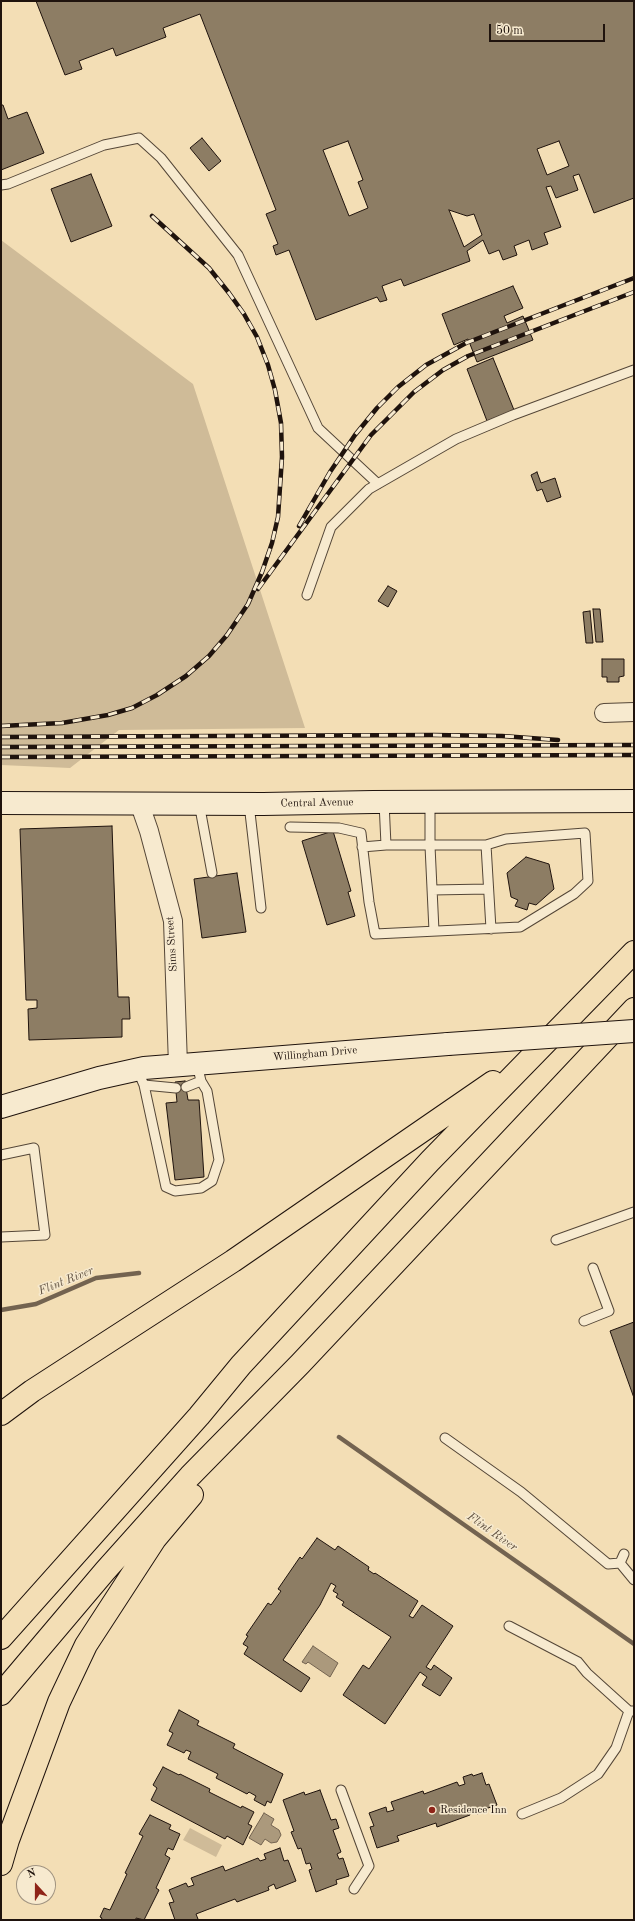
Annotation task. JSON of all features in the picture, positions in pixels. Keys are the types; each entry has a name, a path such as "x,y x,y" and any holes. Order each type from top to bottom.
{"highway":[{"path":"1,1638 199,1416 241,1365 430,1161 634,952"},
{"path":"1,1694 100,1577 190,1476 300,1364 634,1009"},
{"path":"1,1414 32,1391 232,1261 532,1055"},
{"path":"1,1864 8,1840 59,1702 86,1645 155,1539 300,1364"}],"street":[{"path":"604,713 634,712"},
{"name":"Central Avenue","path":"1,803 138,802 249,804 634,801"},
{"name":"Sims Street","path":"138,802 149,831 173,921 192,1070"},
{"name":"Willingham Drive","path":"1,1107 99,1078 141,1077 192,1070 448,1044 634,1031"}],"lane":[{"path":"1,185 8,184 104,144 139,138 161,158 238,255 318,428 378,484"},
{"path":"307,595 331,527 369,489 456,439 513,415 634,370"},
{"path":"384,802 386,845"},
{"path":"430,802 430,846 434,931"},
{"path":"199,803 212,873"},
{"path":"249,804 261,908"},
{"path":"290,827 339,828 361,833 362,846 374,934 520,927 574,894 588,881 585,833 506,838 486,845 362,846"},
{"path":"486,845 491,929"},
{"path":"432,890 488,889"},
{"path":"141,1077 166,1187 175,1191 202,1188 212,1181 219,1160 207,1091 192,1070"},
{"path":"186,1087 192,1070"},
{"path":"141,1077 176,1088"},
{"path":"1,1155 34,1148 45,1235 1,1237"},
{"path":"556,1240 634,1212"},
{"path":"584,1321 609,1311 592,1268"},
{"path":"444,1438 521,1492 608,1564 620,1563"},
{"path":"620,1563 624,1554"},
{"path":"620,1563 634,1580"},
{"path":"509,1626 578,1662 587,1673 632,1711 616,1748 598,1774 561,1798 522,1814"},
{"path":"341,1790 369,1866 354,1889"}],"shaded area":[{"path":"1,240 193,384 305,728 119,730 70,768 1,765"},
{"path":"313,1646 338,1663 330,1677 308,1662 306,1664 302,1662"},
{"path":"264,1813 274,1819 271,1825 279,1830 281,1835 277,1842 271,1843 265,1839 261,1845 249,1838"},
{"path":"190,1828 222,1845 216,1857 183,1840"}],"building":[{"path":"36,1 634,1 634,198 594,213 579,174 573,176 578,190 556,198 551,186 546,187 561,227 544,233 548,244 532,250 529,240 514,246 517,255 503,260 499,250 489,254 483,240 467,251 470,261 404,286 401,279 382,286 387,300 380,302 377,297 316,320 289,250 276,255 273,246 278,244 266,214 276,210 200,14 163,28 166,37 116,56 113,48 79,61 82,69 65,75","holes":["348,141 363,180 358,182 368,208 349,216 323,150","559,141 569,166 547,175 537,149","449,210 467,216 474,214 482,235 464,247"]},
{"path":"1,105 3,105 8,119 27,112 44,153 1,170"},
{"path":"202,138 221,161 209,171 190,148"},
{"path":"91,174 112,226 71,242 51,189"},
{"path":"513,286 523,308 504,316 507,323 523,316 533,340 477,362 468,339 454,345 442,314"},
{"path":"493,358 514,410 487,421 467,369"},
{"path":"537,472 541,483 555,478 561,497 547,502 542,489 537,491 531,475"},
{"path":"388,586 397,591 388,607 378,601"},
{"path":"593,609 600,609 603,642 596,642"},
{"path":"590,611 593,643 586,643 583,612"},
{"path":"602,659 624,659 624,676 619,677 619,682 607,682 607,677 602,677"},
{"path":"112,826 118,997 129,997 130,1019 122,1019 122,1037 29,1040 28,1009 37,1008 37,1000 26,1000 20,829"},
{"path":"333,831 351,891 348,892 355,916 327,925 302,841"},
{"path":"526,857 549,864 554,889 536,905 529,903 527,910 515,906 518,900 511,897 507,873"},
{"path":"237,873 246,932 202,938 194,879"},
{"path":"185,1081 188,1100 199,1100 204,1177 175,1180 166,1103 177,1102 175,1082"},
{"path":"634,1322 634,1398 610,1331"},
{"path":"317,1538 335,1550 338,1546 369,1567 368,1570 418,1601 409,1616 413,1618 422,1605 453,1626 426,1667 431,1670 434,1665 452,1678 440,1696 422,1685 427,1677 420,1672 385,1724 343,1695 363,1665 369,1669 391,1637 342,1605 344,1602 336,1597 338,1594 333,1591 336,1586 331,1583 320,1605 283,1660 310,1678 301,1692 244,1654 248,1647 243,1644 248,1636 246,1635 268,1603 271,1605 281,1591 278,1589 300,1557 302,1559"},
{"path":"179,1710 199,1721 197,1725 235,1744 233,1748 283,1774 271,1803 267,1801 265,1806 254,1800 256,1796 249,1792 247,1794 216,1778 218,1774 188,1759 191,1752 186,1750 184,1753 167,1745 173,1733 169,1731"},
{"path":"163,1767 210,1789 209,1792 241,1808 242,1806 254,1812 248,1824 252,1826 243,1845 227,1836 225,1839 151,1800 157,1788 153,1785"},
{"name":"Residence Inn","path":"482,1773 486,1785 489,1784 497,1805 485,1809 486,1811 477,1814 476,1809 468,1811 470,1815 437,1827 436,1823 397,1836 399,1841 377,1848 370,1827 374,1826 369,1813 386,1807 387,1812 394,1810 391,1802 423,1791 424,1794 457,1782 459,1786 465,1784 463,1777"},
{"path":"320,1790 331,1820 336,1819 339,1828 333,1830 341,1852 337,1854 339,1859 343,1858 349,1876 336,1880 337,1884 316,1892 309,1870 312,1869 310,1863 306,1864 301,1848 298,1849 291,1832 294,1831 283,1800 304,1792 305,1795"},
{"path":"150,1815 171,1825 169,1829 180,1834 173,1850 168,1848 165,1855 170,1858 156,1888 159,1890 144,1920 136,1918 136,1920 101,1920 102,1918 100,1917 104,1908 110,1910 127,1874 125,1873 143,1836 139,1834"},
{"path":"280,1848 284,1861 288,1860 296,1881 276,1889 274,1884 268,1887 269,1890 237,1902 235,1899 196,1914 198,1919 195,1920 175,1920 169,1903 174,1902 169,1890 186,1883 188,1887 194,1885 191,1878 223,1866 225,1871 258,1858 260,1861 266,1859 264,1854"}],"waterway":[{"name":"Flint River","path":"1,1310 36,1304 96,1278 139,1273"},
{"name":"Flint River","path":"339,1437 634,1644"}],"railway":[{"path":"1,726 62,723 108,715 132,708 157,695 186,676 209,656 227,635 248,604 262,572 272,543 278,517 282,457 281,423 275,390 268,365 257,337 244,314 229,293 209,268 152,216"},
{"path":"299,526 330,472 355,435 377,408 398,387 426,365 466,343 634,278"},
{"path":"258,589 371,435 414,392 443,370 468,356 634,292"},
{"path":"1,737 433,735 502,736 558,740"},
{"path":"1,747 634,745"},
{"path":"1,757 634,755"}],"place":[{"name":"Residence Inn","path":"432,1810"}]}
